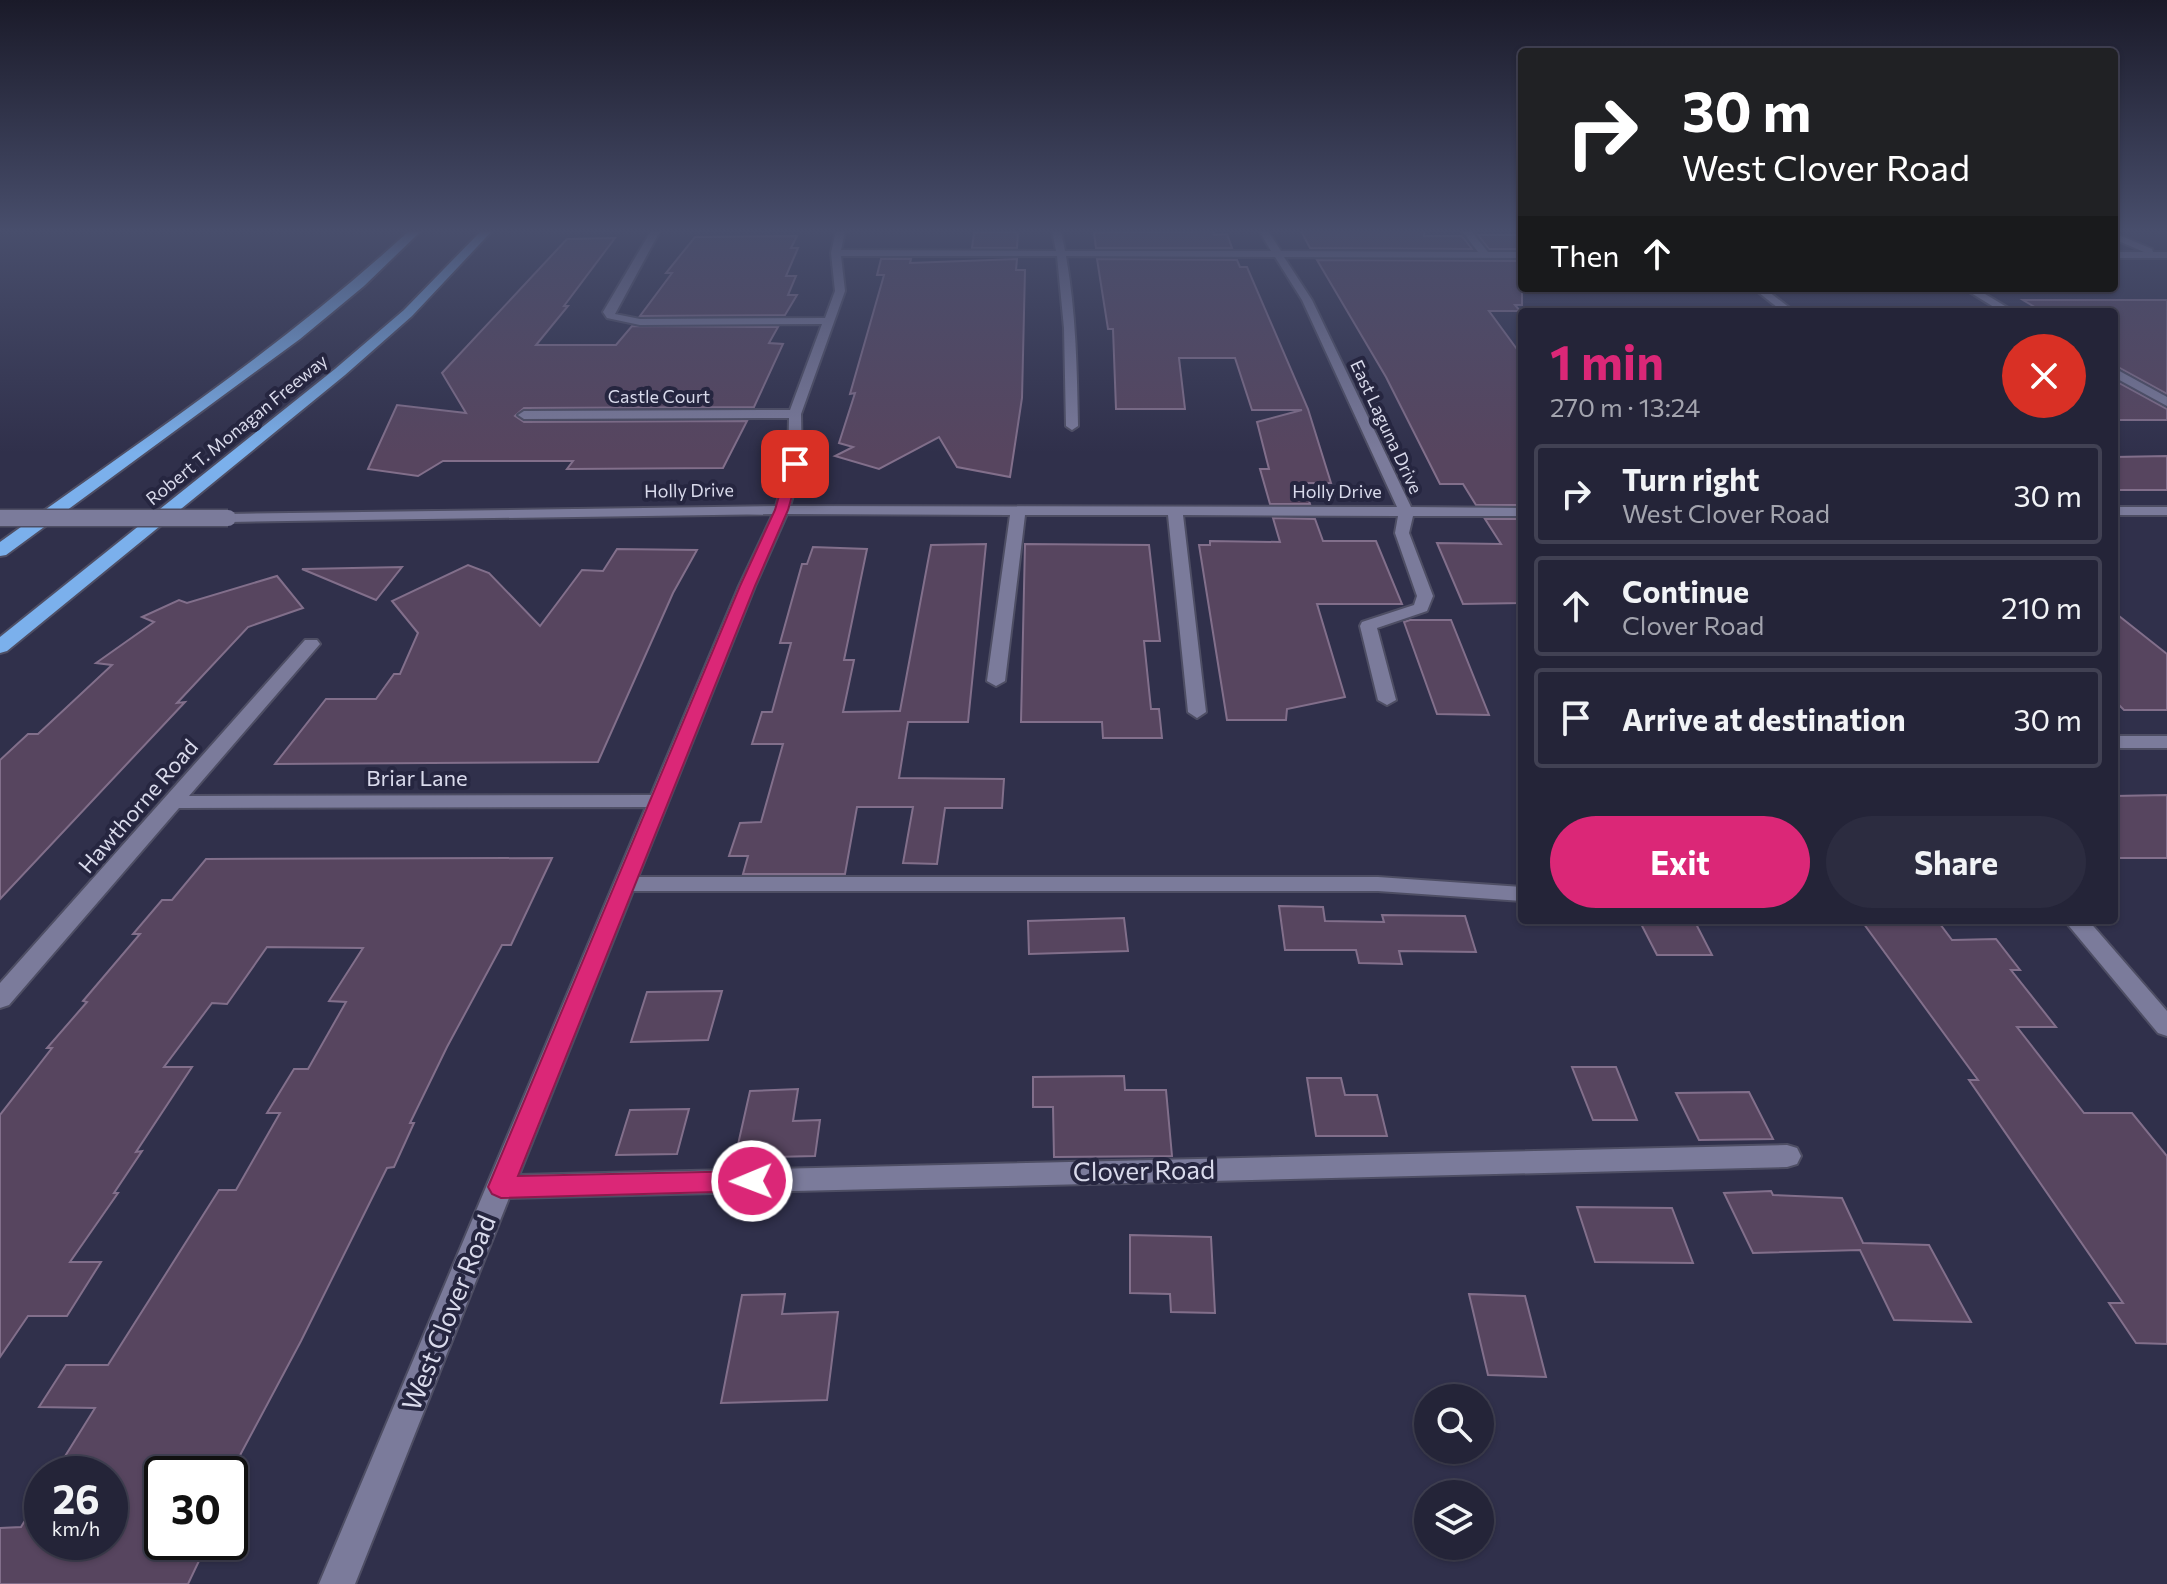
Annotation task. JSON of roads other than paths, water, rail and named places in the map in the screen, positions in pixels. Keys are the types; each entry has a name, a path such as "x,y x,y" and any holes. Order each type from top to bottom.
{"highway":[{"name":"Robert T. Monagan Freeway","path":"0,551 333,305"},
{"name":"Robert T. Monagan Freeway","path":"0,647 352,362 415,305"}],"street":[{"path":"612,305 608,312 611,316 640,322 829,321"},
{"path":"782,510 795,464 795,414 835,305"},
{"path":"1068,305 1072,426"},
{"name":"East Laguna Drive","path":"1309,305 1406,512"},
{"path":"2118,374 2167,402"},
{"name":"Castle Court","path":"524,415 795,414"},
{"name":"Holly Drive","path":"0,518 782,510 1518,512"},
{"name":"West Clover Road","path":"337,1584 782,510"},
{"path":"2118,511 2167,511"},
{"path":"996,681 1018,512"},
{"path":"1175,512 1197,712"},
{"path":"1387,700 1368,626 1421,608 1425,596 1402,533 1406,512"},
{"name":"Hawthorne Road","path":"0,999 311,644"},
{"path":"2118,742 2167,742"},
{"name":"Briar Lane","path":"174,802 660,801"},
{"path":"625,884 1378,884 1518,894"},
{"path":"2078,924 2167,1027"},
{"name":"Clover Road","path":"501,1187 1787,1156"}]}
